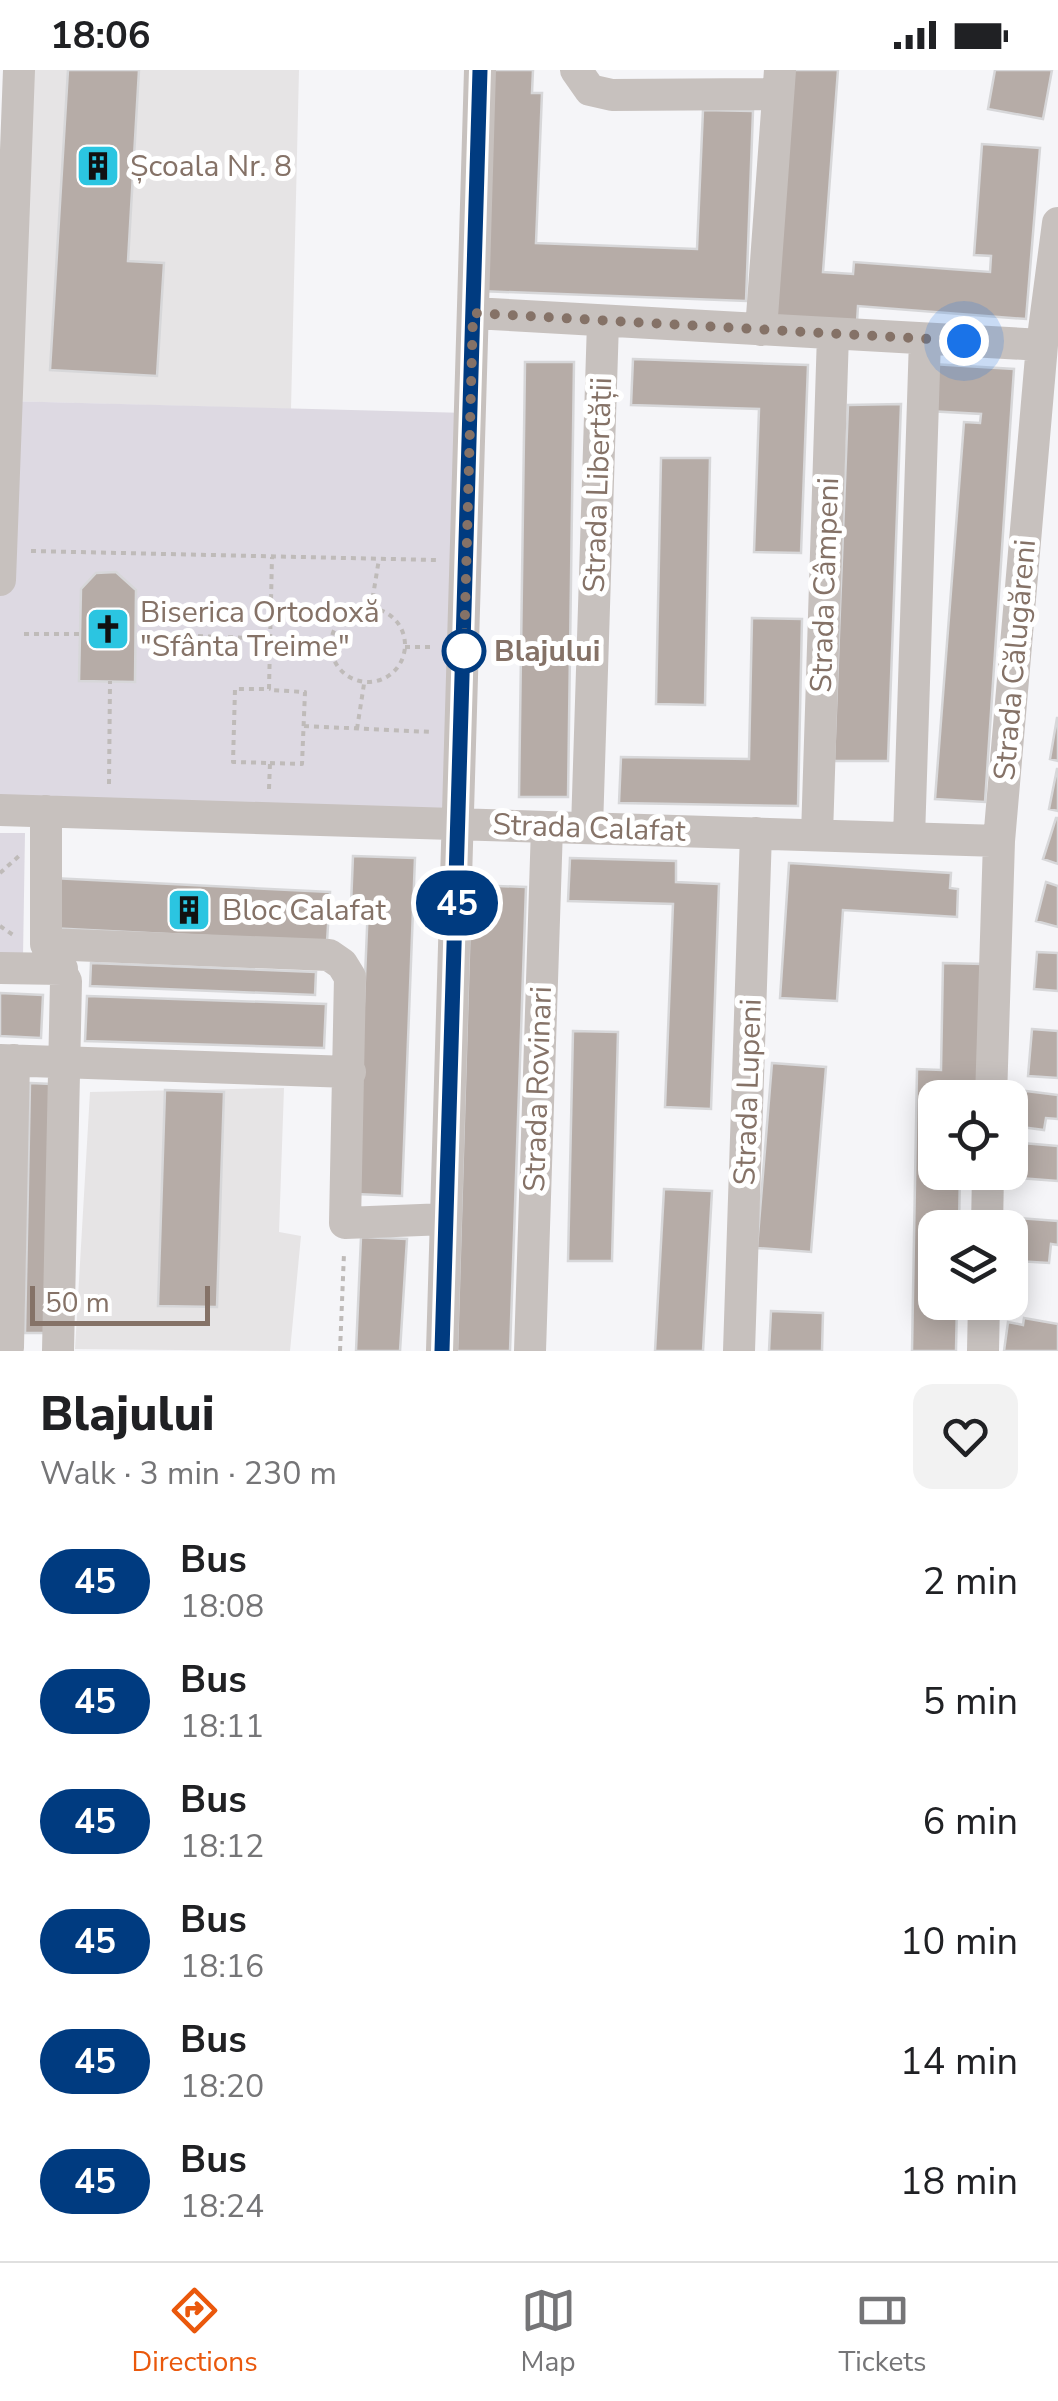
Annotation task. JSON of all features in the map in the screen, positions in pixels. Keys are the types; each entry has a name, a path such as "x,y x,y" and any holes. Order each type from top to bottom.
{"street":[{"path":"0,580 4,337 19,70"},
{"path":"442,1351 480,70"},
{"path":"576,70 590,90 612,95 779,82 761,330"},
{"name":"Strada Călugăreni","path":"992,1080 999,840 1042,345 1058,223"},
{"path":"473,313 1042,345"},
{"name":"Strada Libertății","path":"586,828 603,322"},
{"name":"Strada Câmpeni","path":"817,835 833,334"},
{"path":"908,838 925,339"},
{"name":"Strada Calafat","path":"0,810 999,840"},
{"path":"46,812 54,957 66,981 62,1060 58,1350 4,1347 7,1060 62,1060 350,1072"},
{"name":"Strada Rovinari","path":"530,1351 547,827"},
{"name":"Strada Lupeni","path":"739,1351 756,833"},
{"path":"0,968 54,957 329,955 342,964 350,977 345,1223 446,1219"},
{"path":"982,1351 983,1320"}],"path":[{"path":"1,550 466,560"},
{"path":"269,690 272,556"},
{"path":"371,608 379,559"},
{"path":"371,608 393,618 404,639 404,651 393,672 382,680 364,682 338,668 332,657 331,641 338,622 347,614 371,608"},
{"path":"24,634 80,634"},
{"path":"198,636 331,641"},
{"path":"108,814 110,682"},
{"path":"357,728 364,682"},
{"path":"235,689 306,692 304,726 302,764 233,762 235,689"},
{"path":"304,726 462,733"},
{"path":"268,818 270,763"},
{"path":"340,1351 345,1223"}],"shaded area":[{"path":"19,70 299,70 291,409 5,401"},
{"path":"5,401 468,413 459,825 0,810 0,530"},
{"path":"0,833 25,833 23,957 0,957"},
{"path":"284,1088 279,1232 301,1236 290,1351 75,1349 90,1092"}],"building":[{"name":"Școala Nr. 8","path":"68,70 139,70 128,261 164,263 157,376 50,370"},
{"path":"489,70 533,70 532,93 542,93 536,243 697,249 703,110 753,111 746,301 480,291"},
{"path":"791,70 838,70 823,272 853,274 854,262 990,272 991,256 974,255 982,144 1040,148 1026,319 858,306 857,322 772,317"},
{"path":"995,70 1052,70 1043,119 988,109"},
{"path":"633,359 808,365 801,553 754,552 759,409 631,405"},
{"path":"525,362 574,362 568,797 519,797"},
{"path":"932,364 1014,369 985,802 935,799 964,422 980,423 981,414 928,411"},
{"path":"901,404 888,761 834,761 848,405"},
{"path":"661,458 710,458 705,705 656,704"},
{"path":"116,572 136,590 135,682 79,681 81,589 96,573"},
{"path":"752,618 802,619 798,806 619,803 621,757 749,759"},
{"path":"1058,718 1058,761 1050,759"},
{"path":"1058,769 1058,811 1049,809"},
{"path":"1058,818 1058,864 1043,859"},
{"path":"353,856 415,858 402,1196 356,1194 368,905 351,905"},
{"path":"570,858 676,861 676,882 719,884 711,1109 665,1107 673,904 568,901"},
{"path":"789,863 951,873 950,888 958,889 957,917 843,910 837,1001 780,998"},
{"name":"Bloc Calafat","path":"52,878 330,892 327,942 49,928"},
{"path":"1046,882 1058,886 1058,927 1036,921"},
{"path":"471,885 526,887 510,1351 457,1351"},
{"path":"1037,952 1058,953 1058,991 1034,989"},
{"path":"91,963 316,972 315,995 90,986"},
{"path":"943,963 984,964 982,1080 918,1080 918,1190 960,1190 959,1210 918,1210 918,1320 957,1320 956,1351 912,1351 917,1069 941,1070"},
{"path":"0,993 43,995 41,1038 0,1036"},
{"path":"87,996 326,1004 324,1048 85,1041"},
{"path":"1032,1029 1058,1031 1058,1078 1028,1076"},
{"path":"573,1031 618,1032 612,1261 568,1261"},
{"path":"772,1063 826,1067 811,1252 757,1248"},
{"path":"30,1083 52,1084 47,1333 25,1333"},
{"path":"165,1090 224,1092 217,1307 158,1306"},
{"path":"1028,1091 1058,1095 1058,1119 1046,1118 1044,1130 1028,1128"},
{"path":"1028,1144 1058,1146 1058,1181 1028,1179"},
{"path":"664,1189 712,1191 703,1351 655,1351"},
{"path":"1028,1219 1058,1221 1058,1245 1051,1244 1049,1263 1028,1262"},
{"path":"361,1237 407,1239 400,1351 356,1351"},
{"path":"771,1311 823,1313 822,1351 769,1351"},
{"path":"1028,1319 1058,1324 1058,1351 1004,1351 1008,1322 1023,1325"}],"bus line":[{"name":"45","path":"442,1351 480,70"}],"place":[{"name":"Școala Nr. 8","path":"98,166"},
{"name":"Biserica Ortodoxă \"Sfânta Treime\"","path":"108,629"},
{"name":"Blajului","path":"464,651"},
{"name":"Bloc Calafat","path":"189,910"}],"route":[{"path":"464,651 473,313 964,341"}]}
